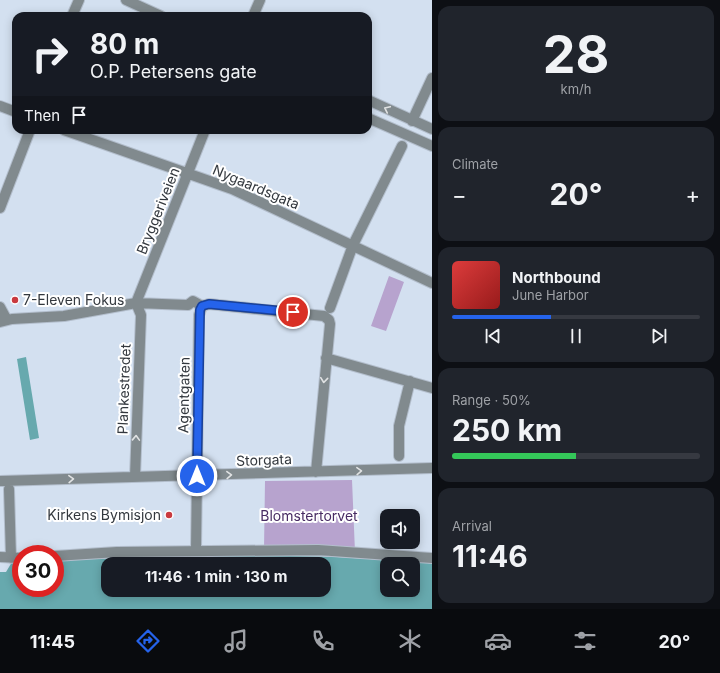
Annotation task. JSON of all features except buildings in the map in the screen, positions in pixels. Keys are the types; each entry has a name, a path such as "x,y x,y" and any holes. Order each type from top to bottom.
{"street":[{"path":"74,12 79,0"},
{"path":"126,0 152,12"},
{"path":"255,12 260,0"},
{"path":"412,121 432,78"},
{"path":"372,102 432,129"},
{"path":"0,106 12,110"},
{"path":"372,120 432,146"},
{"path":"0,208 28,134"},
{"name":"Nygaardsgata","path":"75,134 232,189 432,283"},
{"name":"Bryggeriveien","path":"136,303 203,134"},
{"path":"330,308 353,245 402,146"},
{"path":"0,307 3,321 64,316 136,303 188,305 193,301 201,310 209,304 324,316 329,320 330,324 316,472"},
{"name":"Plankestredet","path":"135,477 141,315 136,303"},
{"name":"Agentgaten","path":"196,551 201,310"},
{"path":"326,358 432,388"},
{"path":"399,456 399,426 410,381"},
{"name":"Storgata","path":"0,481 432,468"},
{"path":"9,489 15,545"},
{"path":"64,555 118,552 318,550 432,558"},
{"path":"0,557 12,558"}],"green space":[{"path":"389,276 404,282 386,331 371,326"},
{"name":"Blomstertorvet","path":"352,480 355,552 264,550 265,481"}],"shaded area":[{"path":"26,357 39,438 30,440 17,359"},
{"path":"248,555 337,557 380,560 380,597 420,597 420,562 432,563 432,609 0,609 0,572 6,572 12,562 12,597 64,597 64,560 101,559 101,597 331,597 331,557 171,557"}],"place":[{"name":"7-Eleven Fokus","path":"15,300"},
{"name":"Kirkens Bymisjon","path":"169,515"}],"route":[{"path":"197,476 199,315 202,306 209,304 293,312"}]}
